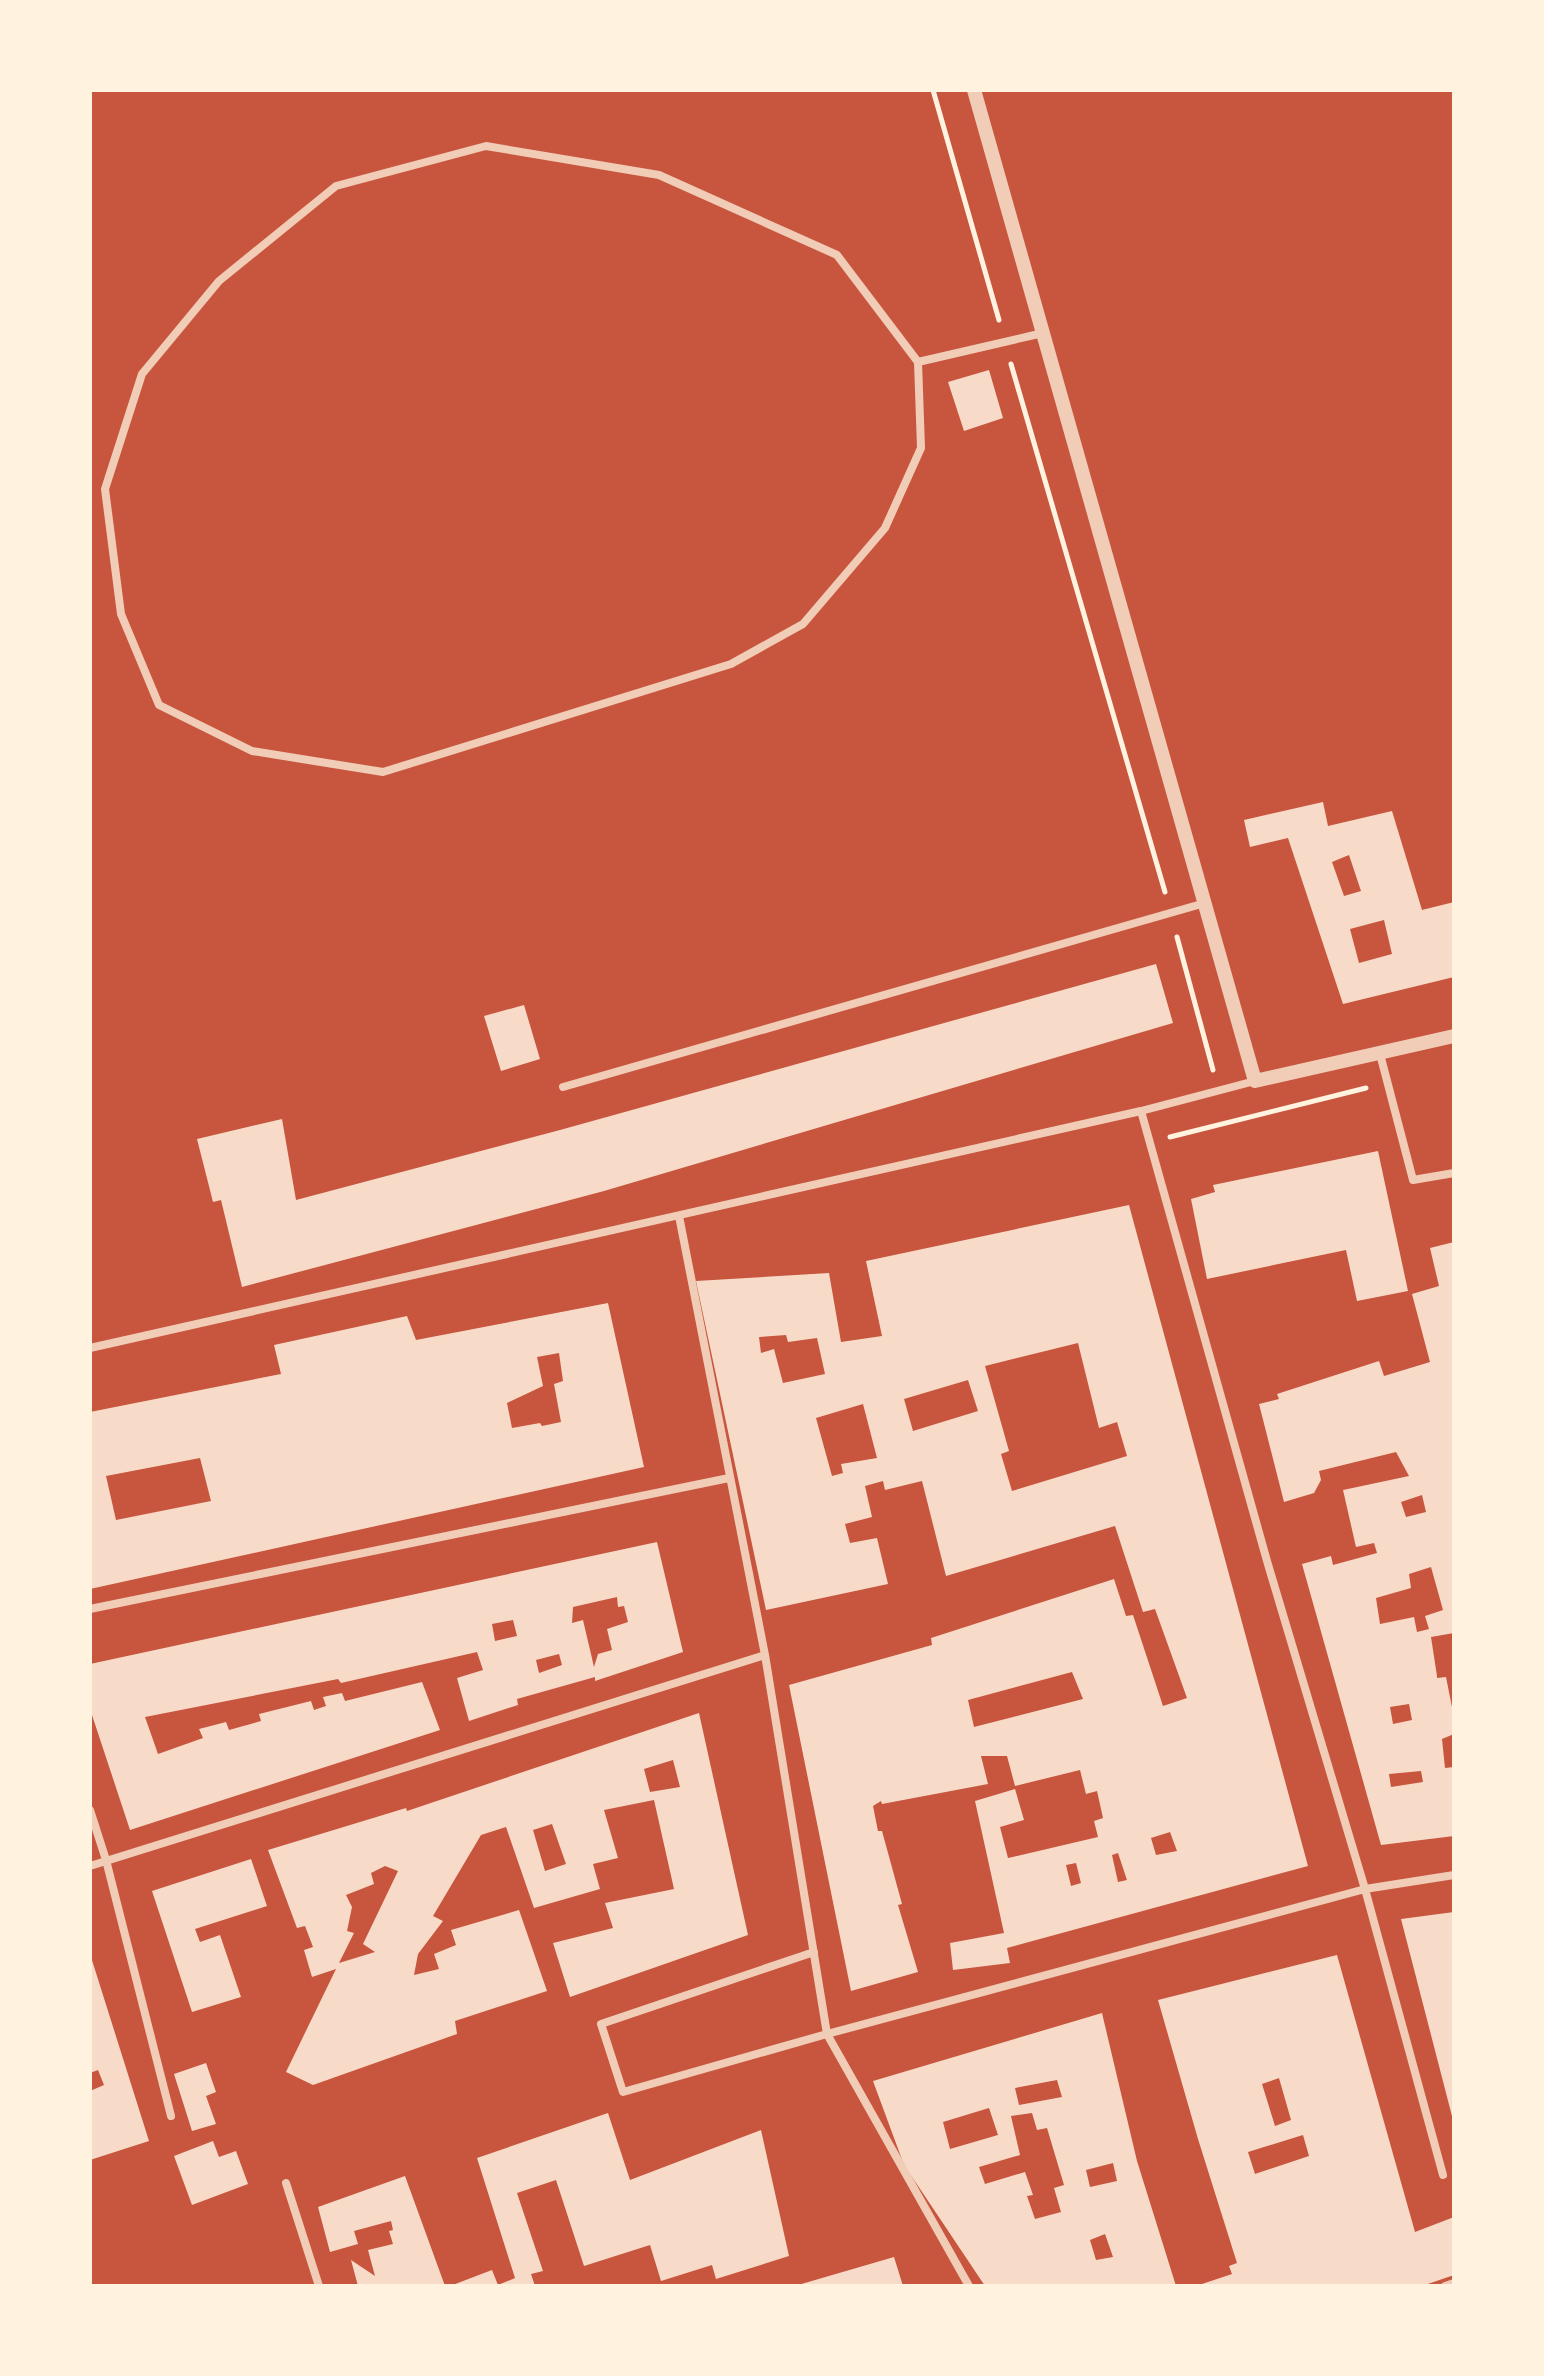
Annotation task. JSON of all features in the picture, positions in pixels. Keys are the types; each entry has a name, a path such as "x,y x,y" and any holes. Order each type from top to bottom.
{"street":[{"path":"974,90 1255,1081"},
{"path":"486,146 659,175 837,255 918,362 921,448 885,528 803,624 731,664 383,772 252,751 159,705 121,614 105,489 142,374 219,281 336,186 486,146"},
{"path":"918,362 1043,333"},
{"path":"563,1087 1205,903"},
{"path":"90,1348 1141,1111 1255,1081 1454,1036"},
{"path":"1380,1054 1413,1180 1454,1173"},
{"path":"1141,1111 1267,1561 1365,1889 1443,2175"},
{"path":"679,1216 765,1655 827,2034 969,2286"},
{"path":"90,1609 729,1478"},
{"path":"90,1866 765,1655"},
{"path":"90,1810 106,1860 171,2116"},
{"path":"814,1952 601,2024 623,2092 1365,1889 1454,1875"},
{"path":"286,2183 319,2286"},
{"path":"1445,2286 1454,2283"}],"path":[{"path":"933,90 1171,913 1228,1123"},
{"path":"1150,1142 1388,1082"}],"building":[{"path":"989,370 1003,418 964,431 948,382"},
{"path":"1323,802 1328,826 1392,811 1422,910 1454,902 1454,977 1343,1004 1288,838 1250,847 1244,820","holes":["1349,855 1361,891 1344,896 1332,862","1384,920 1392,954 1359,963 1350,929"]},
{"path":"1156,964 1173,1023 604,1191 242,1287 221,1200 213,1202 197,1139 282,1119 296,1200"},
{"path":"524,1005 540,1059 501,1071 484,1016"},
{"path":"1378,1151 1408,1291 1357,1301 1346,1250 1207,1279 1191,1199 1215,1192 1213,1185"},
{"path":"1129,1205 1308,1866 1007,1948 1010,1963 953,1970 950,1943 1004,1933 975,1801 1015,1789 1024,1820 1000,1827 1008,1858 1098,1837 1094,1821 1103,1818 1097,1791 1086,1794 1080,1770 1015,1786 1007,1756 981,1756 988,1784 882,1804 881,1801 873,1806 918,1972 851,1991 789,1685 932,1645 931,1638 1114,1579 1126,1616 1133,1615 1163,1706 1187,1698 1155,1609 1143,1612 1115,1526 946,1576 922,1481 885,1490 883,1481 865,1486 872,1517 845,1524 850,1543 877,1538 888,1584 766,1610 696,1281 829,1273 841,1342 882,1336 866,1261","holes":["786,1335 788,1342 817,1338 825,1374 783,1383 774,1349 761,1353 759,1337","1078,1343 1099,1428 1117,1422 1127,1456 1012,1491 1001,1454 1009,1451 985,1366","968,1380 978,1411 913,1431 904,1399","863,1404 877,1458 841,1464 843,1473 832,1476 816,1418","1072,1672 1083,1699 974,1727 968,1700","1170,1832 1177,1851 1156,1855 1151,1838","1118,1853 1127,1880 1118,1882 1112,1855","1076,1863 1081,1883 1071,1886 1066,1865"]},
{"path":"1454,1242 1454,1633 1431,1637 1437,1678 1446,1677 1454,1717 1454,1734 1442,1739 1445,1768 1454,1767 1454,1836 1381,1845 1302,1564 1331,1556 1333,1565 1377,1553 1374,1543 1356,1547 1343,1490 1409,1476 1396,1452 1319,1471 1321,1480 1314,1493 1284,1502 1259,1404 1279,1399 1277,1394 1379,1361 1384,1376 1430,1362 1412,1294 1439,1286 1430,1248","holes":["1422,1495 1426,1512 1406,1517 1401,1502","1431,1567 1443,1610 1425,1616 1429,1629 1417,1632 1414,1617 1380,1624 1376,1598 1411,1588 1409,1574","1409,1704 1412,1720 1393,1724 1390,1707","1421,1771 1423,1782 1391,1787 1389,1774"]},
{"path":"608,1303 644,1467 90,1589 90,1412 281,1374 274,1345 407,1316 416,1340","holes":["559,1353 563,1381 554,1384 561,1422 512,1428 507,1403 543,1386 537,1357","200,1458 211,1501 116,1520 106,1476"]},
{"path":"657,1542 683,1652 595,1681 595,1677 517,1699 518,1705 469,1721 457,1678 483,1670 477,1652 341,1683 338,1679 145,1717 158,1754 203,1738 199,1729 226,1722 229,1730 261,1721 259,1714 311,1701 314,1710 326,1706 323,1697 342,1693 345,1701 422,1682 440,1730 130,1830 90,1709 90,1664","holes":["617,1597 618,1607 624,1606 628,1622 607,1629 612,1650 598,1654 594,1667 583,1620 572,1623 573,1607","513,1620 517,1636 495,1641 492,1624","559,1654 562,1665 539,1673 536,1660"]},
{"path":"699,1713 748,1935 570,1997 553,1943 613,1928 605,1903 674,1889 654,1800 604,1810 618,1858 593,1864 600,1889 534,1908 506,1827 481,1835 433,1916 443,1921 418,1954 414,1975 439,1969 434,1954 456,1945 451,1930 519,1910 547,1991 455,2021 457,2034 313,2085 286,2072 336,1969 312,1977 304,1950 313,1947 305,1926 297,1928 268,1850 406,1808 407,1811","holes":["673,1760 680,1787 650,1792 644,1769","552,1824 566,1864 545,1871 533,1830","385,1866 398,1871 363,1944 375,1952 339,1963 354,1933 347,1931 352,1907 346,1895 374,1884 371,1873"]},
{"path":"251,1859 267,1906 195,1929 200,1942 220,1935 241,1997 192,2012 152,1891"},
{"path":"1454,1912 1454,2120 1453,2120 1401,1919"},
{"path":"1337,1955 1415,2232 1454,2217 1454,2275 1422,2286 1196,2286 1232,2274 1229,2266 1237,2263 1158,2000","holes":["1279,2078 1291,2120 1275,2126 1262,2084","1303,2135 1309,2156 1255,2174 1248,2152"]},
{"path":"91,1957 149,2141 90,2160 90,2091 104,2085 98,2070 90,2073"},
{"path":"1102,2013 1137,2161 1176,2286 985,2286 904,2165 873,2081","holes":["1057,2080 1062,2097 1019,2105 1015,2088","989,2108 998,2135 950,2149 943,2122","1032,2113 1037,2130 1047,2128 1064,2185 1054,2188 1061,2212 1035,2219 1027,2196 1033,2195 1025,2172 985,2184 979,2167 1020,2155 1011,2116","1113,2163 1117,2181 1090,2187 1086,2170","1105,2234 1113,2257 1096,2260 1090,2240"]},
{"path":"206,2063 216,2092 206,2096 216,2124 192,2131 174,2074"},
{"path":"608,2113 630,2180 761,2130 789,2256 716,2279 712,2265 661,2281 650,2245 584,2266 556,2180 517,2193 543,2271 531,2274 535,2286 450,2286 492,2270 498,2285 515,2278 477,2158"},
{"path":"213,2141 219,2157 236,2151 248,2184 192,2205 174,2156"},
{"path":"405,2176 445,2286 358,2286 351,2260 375,2276 368,2250 393,2244 389,2231 393,2230 391,2221 354,2231 358,2244 330,2252 318,2207"},
{"path":"894,2257 903,2286 798,2286 798,2285"}]}
